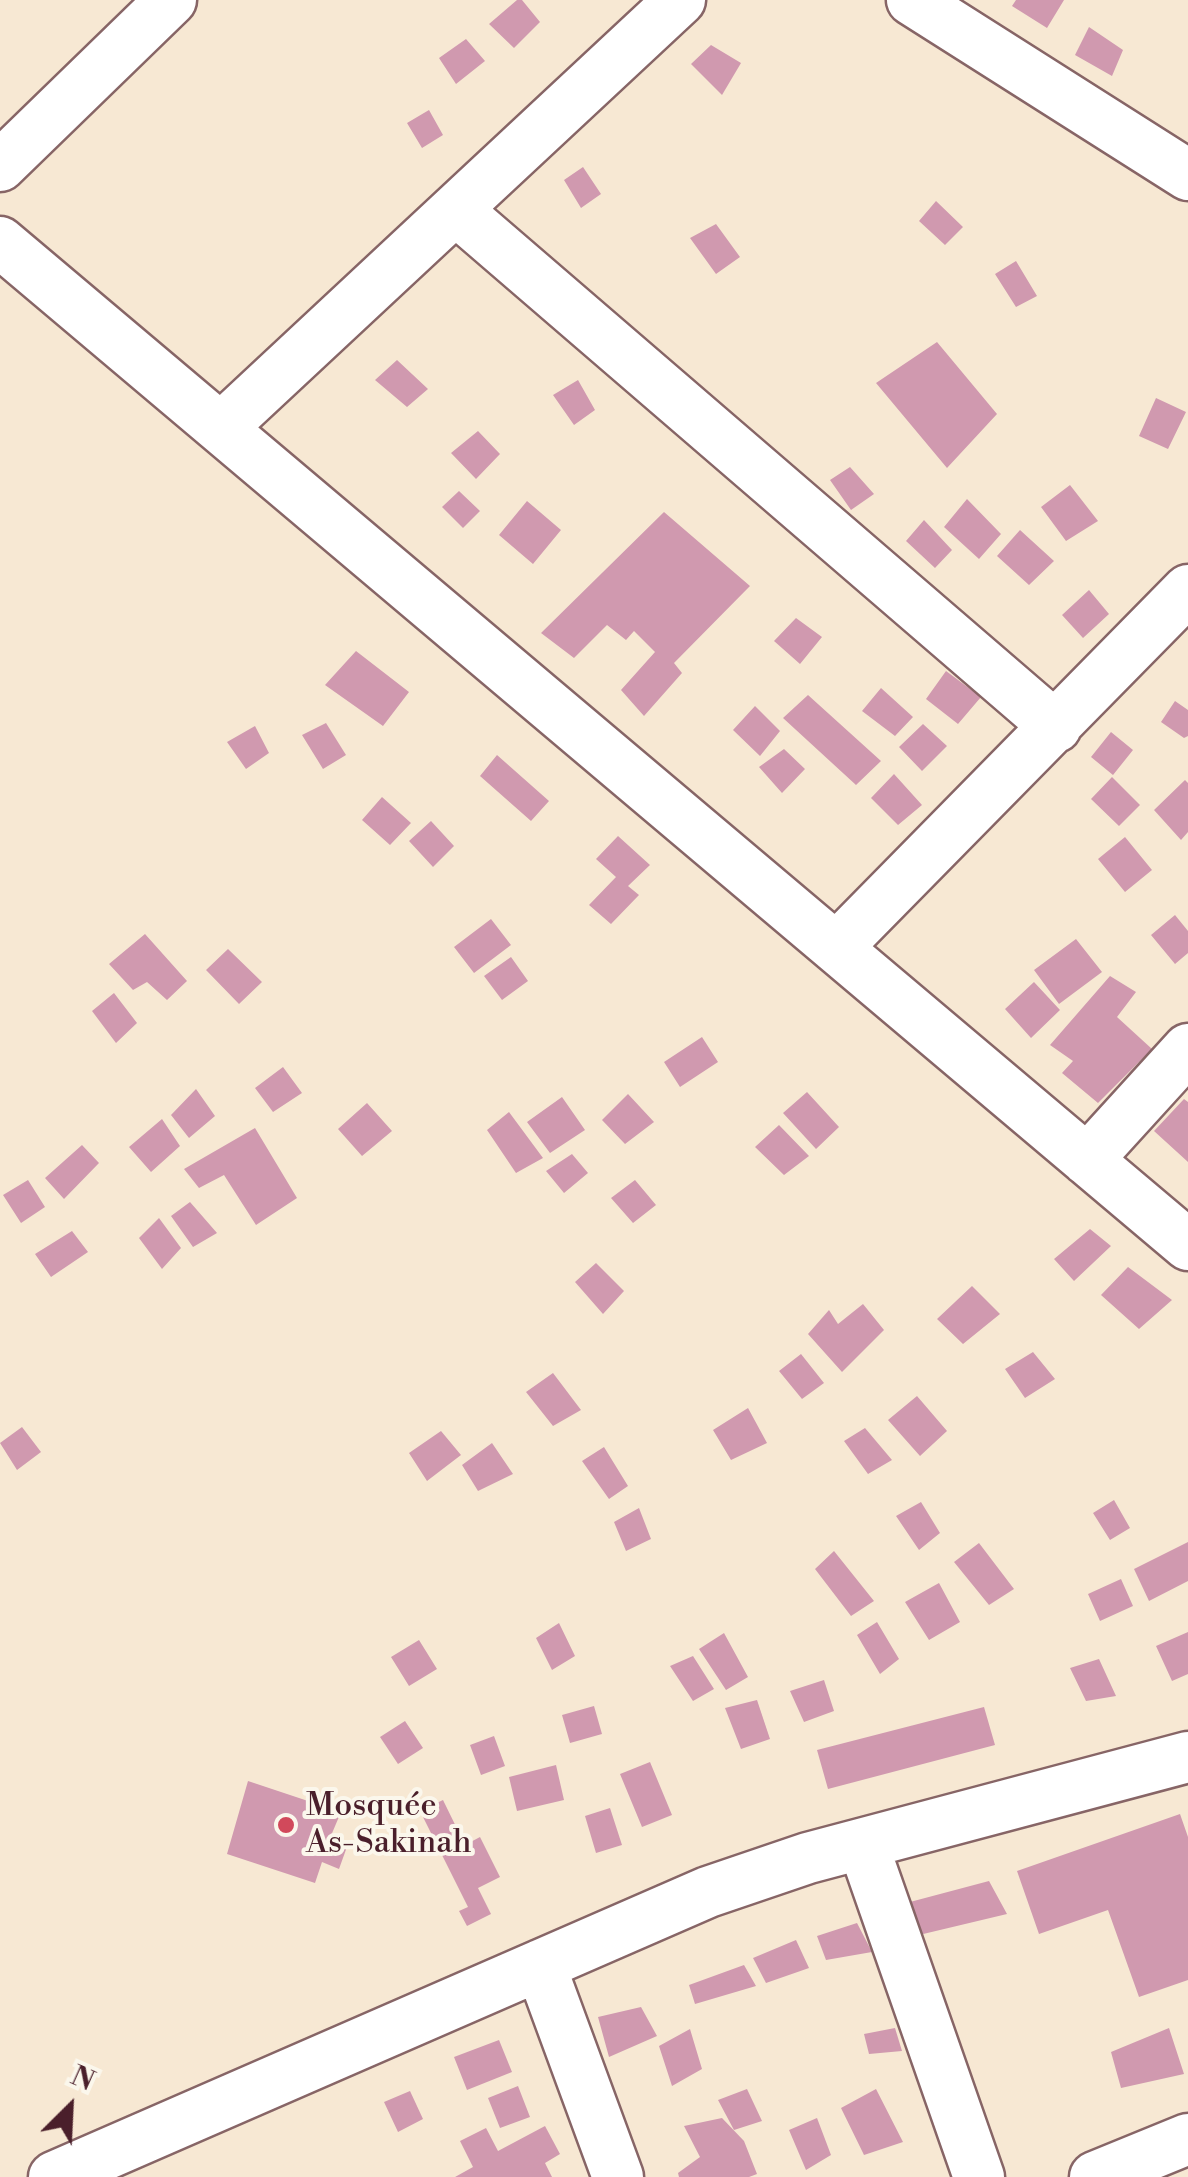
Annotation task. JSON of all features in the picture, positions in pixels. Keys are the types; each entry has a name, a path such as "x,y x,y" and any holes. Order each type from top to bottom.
{"street":[{"path":"0,166 172,0"},
{"path":"221,428 680,0"},
{"path":"912,0 1188,175"},
{"path":"456,210 1056,727"},
{"path":"0,242 1188,1245"},
{"path":"836,948 1188,590"},
{"path":"1087,1160 1188,1048"},
{"path":"54,2177 708,1892 808,1858 1188,1757"},
{"path":"864,1844 979,2177"},
{"path":"540,1965 618,2177"},
{"path":"1096,2177 1188,2139"}],"building":[{"path":"522,0 540,22 514,48 489,24"},
{"path":"1016,0 1064,0 1047,28 1012,6"},
{"path":"1089,27 1123,50 1112,76 1075,55"},
{"path":"466,39 485,61 456,84 439,58"},
{"path":"711,45 741,63 722,95 691,64"},
{"path":"429,110 443,135 422,148 407,123"},
{"path":"583,167 601,194 581,208 564,180"},
{"path":"936,201 963,227 945,245 919,221"},
{"path":"716,224 740,257 716,274 690,238"},
{"path":"1016,261 1037,296 1016,307 995,274"},
{"path":"937,342 997,414 947,468 876,383"},
{"path":"397,360 428,389 407,407 375,380"},
{"path":"578,380 595,410 574,425 553,395"},
{"path":"1156,398 1186,412 1168,449 1139,436"},
{"path":"478,431 500,454 476,479 451,453"},
{"path":"850,467 874,494 851,510 830,480"},
{"path":"1070,485 1098,521 1066,541 1041,507"},
{"path":"459,491 480,511 463,528 442,507"},
{"path":"967,499 1001,534 979,559 944,527"},
{"path":"527,501 561,530 533,564 499,535"},
{"path":"664,512 750,586 674,663 682,673 644,716 621,690 655,652 634,631 626,640 607,625 574,658 541,633"},
{"path":"924,520 952,550 935,568 906,541"},
{"path":"1020,530 1054,561 1029,585 997,556"},
{"path":"1089,590 1109,614 1083,638 1062,615"},
{"path":"796,618 822,637 800,664 774,641"},
{"path":"356,651 409,692 383,726 325,685"},
{"path":"946,671 981,697 958,724 926,699"},
{"path":"881,688 913,717 895,736 862,711"},
{"path":"808,695 881,761 856,785 783,718"},
{"path":"1175,701 1188,710 1188,736 1184,738 1161,722"},
{"path":"755,706 780,731 760,756 733,730"},
{"path":"326,723 346,755 323,769 302,735"},
{"path":"923,724 947,746 922,771 899,747"},
{"path":"255,726 269,753 246,769 227,742"},
{"path":"1111,732 1133,750 1113,775 1091,757"},
{"path":"784,749 805,769 782,793 759,767"},
{"path":"497,755 549,801 531,821 480,776"},
{"path":"894,774 922,805 898,825 871,798"},
{"path":"1112,777 1140,805 1119,826 1091,799"},
{"path":"1185,780 1188,832 1181,840 1154,810"},
{"path":"382,797 411,823 390,845 362,820"},
{"path":"431,821 454,846 433,867 409,841"},
{"path":"618,836 650,865 628,886 639,895 611,924 589,905 616,877 596,859"},
{"path":"1125,837 1152,870 1125,892 1098,859"},
{"path":"1175,915 1188,931 1188,953 1175,964 1151,935"},
{"path":"491,919 511,945 474,973 454,947"},
{"path":"145,934 187,981 167,1000 147,982 133,990 109,964"},
{"path":"1076,939 1102,972 1059,1004 1034,970"},
{"path":"228,949 262,982 239,1004 206,970"},
{"path":"511,957 528,981 502,1000 484,976"},
{"path":"1110,976 1136,992 1117,1017 1152,1049 1098,1103 1062,1073 1073,1061 1050,1045"},
{"path":"1034,982 1060,1010 1031,1038 1005,1009"},
{"path":"114,993 137,1023 116,1043 92,1011"},
{"path":"702,1037 718,1062 680,1087 664,1062"},
{"path":"283,1067 302,1093 273,1112 255,1088"},
{"path":"196,1089 215,1116 189,1138 171,1115"},
{"path":"807,1092 839,1127 816,1149 783,1113"},
{"path":"628,1094 654,1122 625,1144 602,1120"},
{"path":"562,1097 585,1130 550,1153 527,1122"},
{"path":"1184,1099 1188,1102 1188,1162 1154,1131"},
{"path":"367,1103 392,1131 362,1156 338,1129"},
{"path":"509,1112 543,1158 516,1173 487,1130"},
{"path":"162,1119 180,1146 151,1172 129,1147"},
{"path":"779,1125 809,1156 784,1175 755,1147"},
{"path":"255,1128 297,1198 256,1225 224,1175 199,1188 184,1169"},
{"path":"82,1145 99,1163 64,1199 45,1178"},
{"path":"572,1154 588,1173 564,1193 546,1171"},
{"path":"28,1180 45,1207 21,1223 3,1195"},
{"path":"635,1180 656,1205 633,1223 611,1198"},
{"path":"190,1202 217,1233 193,1247 171,1216"},
{"path":"159,1218 181,1248 162,1269 139,1238"},
{"path":"1090,1229 1111,1246 1074,1281 1054,1259"},
{"path":"72,1231 88,1252 51,1277 35,1254"},
{"path":"596,1263 624,1291 603,1314 575,1282"},
{"path":"1128,1267 1172,1300 1139,1329 1101,1295"},
{"path":"972,1286 1000,1314 963,1344 937,1319"},
{"path":"863,1304 884,1330 842,1372 808,1334 829,1310 838,1324"},
{"path":"1033,1352 1055,1379 1025,1398 1005,1369"},
{"path":"801,1354 824,1383 802,1399 779,1371"},
{"path":"553,1373 581,1410 553,1426 526,1392"},
{"path":"917,1396 947,1431 920,1456 888,1420"},
{"path":"748,1408 767,1443 731,1460 713,1430"},
{"path":"22,1427 41,1452 17,1470 0,1443"},
{"path":"865,1428 892,1460 868,1474 844,1441"},
{"path":"441,1431 461,1455 427,1481 409,1453"},
{"path":"492,1443 513,1474 478,1491 462,1465"},
{"path":"604,1447 628,1486 609,1499 582,1461"},
{"path":"1114,1500 1130,1528 1110,1540 1093,1513"},
{"path":"921,1502 940,1533 919,1550 896,1516"},
{"path":"639,1508 651,1539 626,1551 614,1522"},
{"path":"1188,1542 1188,1581 1149,1601 1134,1569"},
{"path":"979,1543 1014,1589 989,1605 954,1562"},
{"path":"834,1551 874,1601 851,1616 815,1569"},
{"path":"1121,1579 1133,1606 1100,1621 1088,1594"},
{"path":"939,1583 960,1622 929,1640 905,1602"},
{"path":"877,1622 899,1659 880,1674 857,1635"},
{"path":"559,1623 575,1656 552,1670 536,1638"},
{"path":"1188,1632 1188,1674 1172,1681 1156,1646"},
{"path":"724,1633 748,1677 726,1690 699,1649"},
{"path":"419,1640 437,1669 409,1686 391,1657"},
{"path":"693,1656 714,1689 693,1701 670,1666"},
{"path":"1099,1659 1116,1696 1086,1701 1070,1668"},
{"path":"824,1680 834,1711 804,1722 790,1691"},
{"path":"757,1700 770,1739 741,1749 725,1708"},
{"path":"594,1706 602,1734 570,1743 562,1715"},
{"path":"984,1707 995,1745 828,1789 817,1750"},
{"path":"405,1721 423,1748 398,1764 380,1737"},
{"path":"494,1736 505,1766 481,1775 470,1745"},
{"path":"650,1762 672,1815 642,1827 620,1774"},
{"path":"556,1765 564,1800 517,1811 509,1777"},
{"name":"Mosquée As-Sakinah","path":"248,1781 341,1812 330,1838 348,1844 339,1869 322,1862 315,1883 227,1854"},
{"path":"443,1800 465,1845 480,1837 500,1877 478,1888 491,1914 467,1926 459,1911 468,1907 420,1811"},
{"path":"610,1808 622,1845 596,1853 585,1816"},
{"path":"1180,1814 1188,1837 1188,1980 1139,1997 1108,1910 1039,1934 1017,1871"},
{"path":"989,1881 1007,1914 919,1935 910,1902"},
{"path":"857,1923 872,1952 826,1960 817,1936"},
{"path":"796,1940 809,1968 766,1983 753,1958"},
{"path":"744,1965 756,1986 695,2004 689,1985"},
{"path":"641,2007 657,2036 609,2057 598,2017"},
{"path":"895,2028 902,2051 869,2054 864,2034"},
{"path":"1169,2028 1184,2074 1121,2088 1111,2052"},
{"path":"690,2029 702,2069 672,2086 659,2046"},
{"path":"499,2040 512,2072 467,2090 454,2057"},
{"path":"518,2086 530,2117 500,2128 488,2098"},
{"path":"747,2089 762,2121 734,2130 718,2100"},
{"path":"876,2089 903,2142 864,2155 841,2108"},
{"path":"410,2091 423,2119 398,2132 384,2102"},
{"path":"722,2118 744,2141 757,2174 679,2177 678,2173 700,2157 684,2126"},
{"path":"817,2118 831,2155 806,2170 789,2130"},
{"path":"545,2126 560,2154 545,2163 552,2177 455,2177 473,2167 460,2141 486,2128 498,2151"}],"place":[{"name":"Mosquée As-Sakinah","path":"286,1825"}]}
